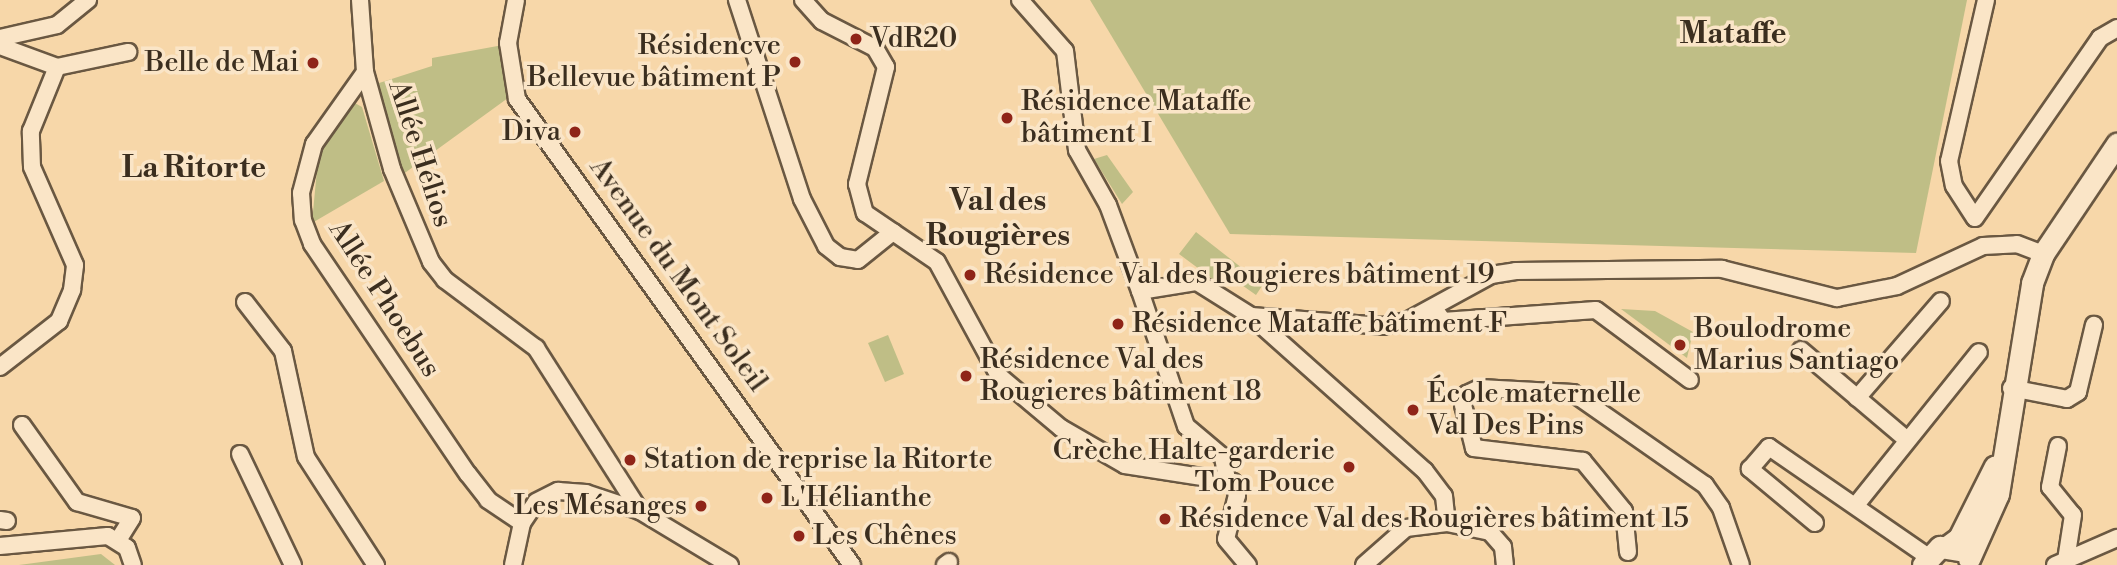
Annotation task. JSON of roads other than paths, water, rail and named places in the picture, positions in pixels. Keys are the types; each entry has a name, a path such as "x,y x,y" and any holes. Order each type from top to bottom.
{"main road":[{"path":"1948,546 1970,562 1998,494 2000,457 2011,388 2043,254 2117,144"},
{"path":"1925,560 1959,538 2000,457"}],"street":[{"path":"0,38 57,25 88,0"},
{"path":"360,0 365,72"},
{"name":"Avenue du Mont Soleil","path":"516,0 508,43 517,99 852,565"},
{"path":"737,0 805,207 826,246 840,257 858,260 893,232"},
{"path":"803,0 822,21 875,48 885,62 887,82 856,190 865,213 937,262 999,376 1061,428 1125,465 1227,479"},
{"path":"1020,0 1065,51 1077,150 1108,205 1186,426 1223,457 1227,479 1237,495 1226,539 1248,565"},
{"path":"1983,246 1975,218 1954,186 1949,161 1986,0"},
{"path":"1975,218 2100,38 2117,28"},
{"path":"0,46 57,67 128,52"},
{"path":"0,367 59,321 72,290 75,265 32,167 31,131 57,67"},
{"name":"Allée Hélios","path":"365,72 392,169 431,262 445,280 536,348 640,511"},
{"name":"Allée Phoebus","path":"365,72 314,144 301,193 303,220 312,244 468,474 488,500 522,523"},
{"path":"1251,316 1383,326 1434,308 1473,283 1516,271 1723,270 1813,295 1867,295 1983,246 2017,244 2043,254"},
{"path":"1140,291 1197,282 1251,316 1425,471 1444,496 1447,523"},
{"path":"1857,398 1941,301"},
{"path":"245,302 282,351 306,457 376,565"},
{"path":"1434,308 1443,321 1596,310 1690,380"},
{"path":"2011,388 2067,399 2078,392 2094,325"},
{"path":"1801,350 1906,439"},
{"path":"1856,505 1906,439 1979,352"},
{"path":"1628,552 1625,511 1583,461 1474,448 1463,405 1466,394 1480,388 1573,394 1705,485 1721,508 1741,565"},
{"path":"22,425 77,502 132,518 119,539"},
{"path":"2058,446 2050,487 2073,514 2069,562"},
{"path":"1815,523 1750,469 1769,447 1856,505 1925,560"},
{"path":"240,454 293,565"},
{"path":"596,496 612,486 615,472"},
{"path":"513,565 522,523 536,502 558,491 596,496 640,511 730,565"},
{"path":"1364,565 1402,530 1447,523 1490,531 1503,547 1505,565"},
{"path":"2069,562 2117,538"},
{"path":"0,546 119,539"},
{"path":"119,539 133,565"}],"place":[{"name":"VdR20","path":"856,39"},
{"name":"Résidencve Bellevue bâtiment P","path":"795,62"},
{"name":"Belle de Mai","path":"313,63"},
{"name":"Résidence Mataffe bâtiment I","path":"1007,118"},
{"name":"Diva","path":"575,132"},
{"name":"Résidence Val des Rougieres bâtiment 19","path":"970,275"},
{"name":"Résidence Mataffe bâtiment F","path":"1118,324"},
{"name":"Boulodrome Marius Santiago","path":"1680,345"},
{"name":"Résidence Val des Rougieres bâtiment 18","path":"966,376"},
{"name":"École maternelle Val Des Pins","path":"1413,410"},
{"name":"Station de reprise la Ritorte","path":"630,460"},
{"name":"Crèche Halte-garderie Tom Pouce","path":"1349,467"},
{"name":"L'Hélianthe","path":"767,498"},
{"name":"Les Mésanges","path":"701,506"},
{"name":"Résidence Val des Rougières bâtiment 15","path":"1165,519"},
{"name":"Les Chênes","path":"799,536"}],"district":[{"name":"Mataffe","path":"1733,34"},
{"name":"La Ritorte","path":"194,168"},
{"name":"Val des Rougières","path":"998,218"}]}
